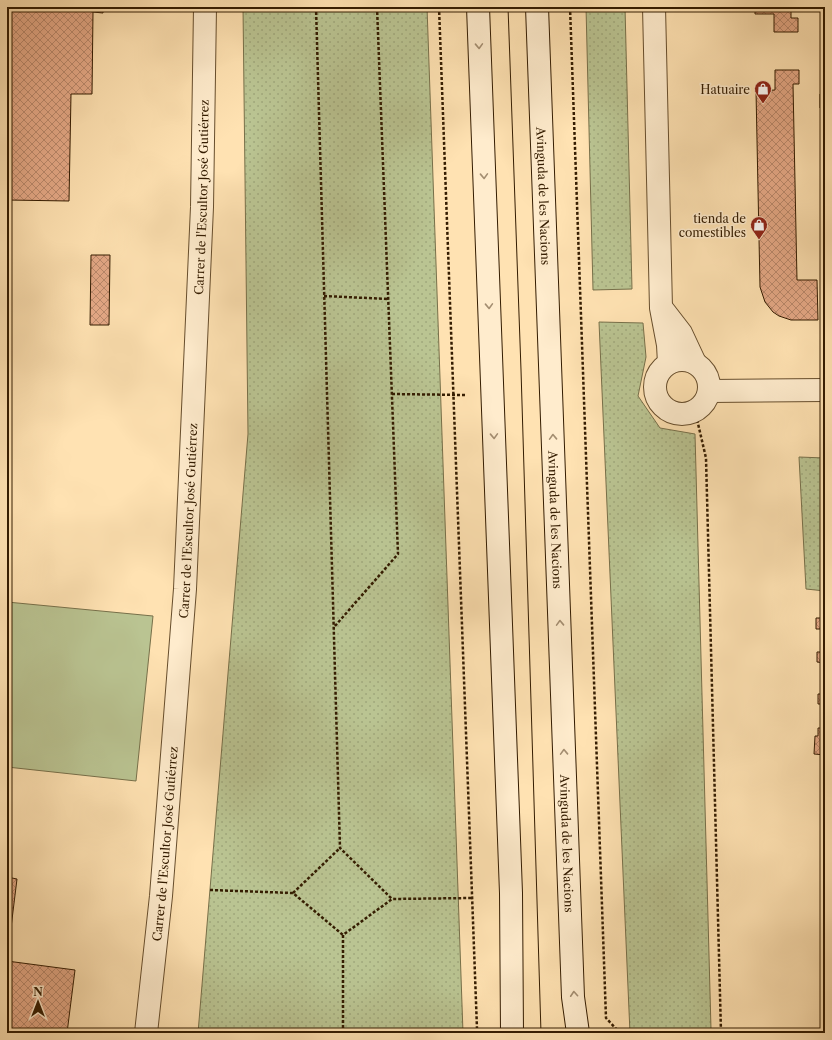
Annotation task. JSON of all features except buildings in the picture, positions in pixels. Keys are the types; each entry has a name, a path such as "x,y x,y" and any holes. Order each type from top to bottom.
{"main road":[{"name":"Carrer de l'Escultor José Gutiérrez","path":"146,1033 161,896 185,589 202,207 205,7"},
{"path":"478,7 511,893 512,1033"},
{"name":"Avinguda de les Nacions","path":"537,7 573,997 578,1033"},
{"path":"654,7 661,308 668,345 669,363"},
{"path":"661,308 681,333 695,363"},
{"path":"678,360 687,360 695,363 707,374 710,383 710,391 707,399 696,411 688,414 670,412 663,407 655,392 655,383 658,375 669,363 678,360"},
{"path":"710,391 825,390"}],"path":[{"path":"316,7 340,848 392,899"},
{"path":"334,627 398,554 377,7"},
{"path":"439,7 477,1029 471,1033"},
{"path":"570,7 606,1018 620,1033"},
{"path":"324,296 388,299"},
{"path":"696,411 706,458 721,1033"},
{"path":"294,893 340,848"},
{"path":"210,890 294,893 343,935 343,1033"},
{"path":"343,935 392,899 472,898"}],"green space":[{"path":"243,7 427,7 463,1033 198,1033 248,434"},
{"path":"586,7 625,7 632,289 593,290"},
{"path":"821,239 825,239 825,357 822,357"},
{"path":"599,322 643,323 646,357 638,396 660,428 695,434 711,1029 630,1033"},
{"path":"799,457 825,458 825,591 806,589"},
{"path":"7,602 153,616 136,781 7,767"}],"tram line":[{"path":"508,7 521,370 541,1033"}],"place":[{"name":"Hatuaire","path":"763,104"},
{"name":"tienda de comestibles","path":"759,240"}]}
